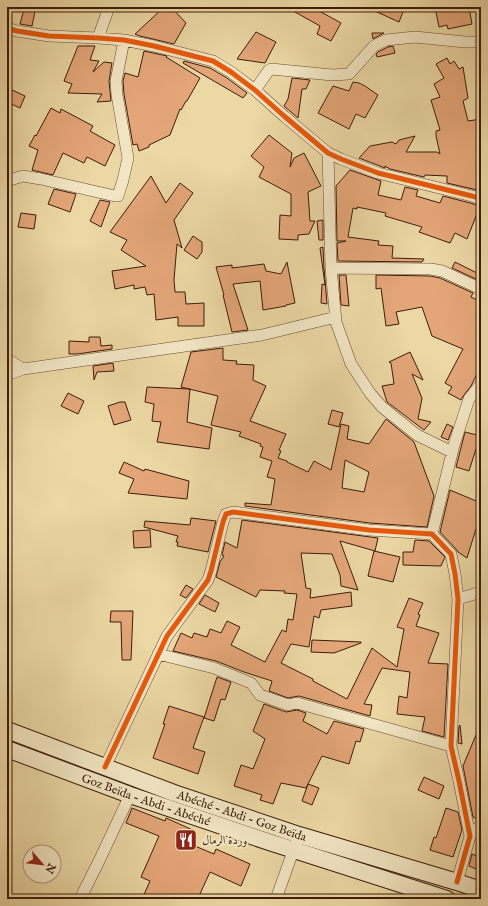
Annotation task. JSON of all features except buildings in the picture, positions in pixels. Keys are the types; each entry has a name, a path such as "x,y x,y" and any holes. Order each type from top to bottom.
{"main road":[{"name":"Abéché - Abdi - Goz Beïda","path":"7,730 174,793 297,843 457,882 481,890"},
{"name":"Goz Beïda - Abdi - Abéché","path":"7,749 130,795 297,843 447,899"}],"street":[{"path":"98,38 108,7"},
{"path":"7,28 50,36 124,40 213,61 255,90 328,153 378,173 481,199"},
{"path":"255,90 271,69 332,76 349,74 374,46 386,40 415,37 465,42 481,42"},
{"path":"7,181 23,176 118,196 128,158 116,82 124,40"},
{"path":"328,153 332,268 336,322 351,364 370,393 382,407 417,435 452,452"},
{"path":"332,268 431,269 442,271 481,289"},
{"path":"7,374 23,369 262,335 336,317"},
{"path":"7,359 23,369"},
{"path":"432,534 452,452 469,399 481,384"},
{"path":"105,767 167,636 208,580 226,514 233,512 369,530 432,534 451,554 458,599 451,746 470,836 457,882"},
{"path":"458,599 481,592"},
{"path":"158,654 214,668 250,682 260,695 288,706 297,703 451,746"},
{"path":"80,899 130,795"},
{"path":"470,836 481,825"},
{"path":"276,899 297,843"}],"cycle path":[{"path":"7,28 49,36 124,40 213,61 255,90 328,153 378,173 481,199"},
{"path":"105,767 167,636 208,580 226,514 233,512 369,530 432,534 451,554 458,599 451,746 470,836 457,882"}],"place":[{"name":"وردة الرمال","path":"186,840"}]}
